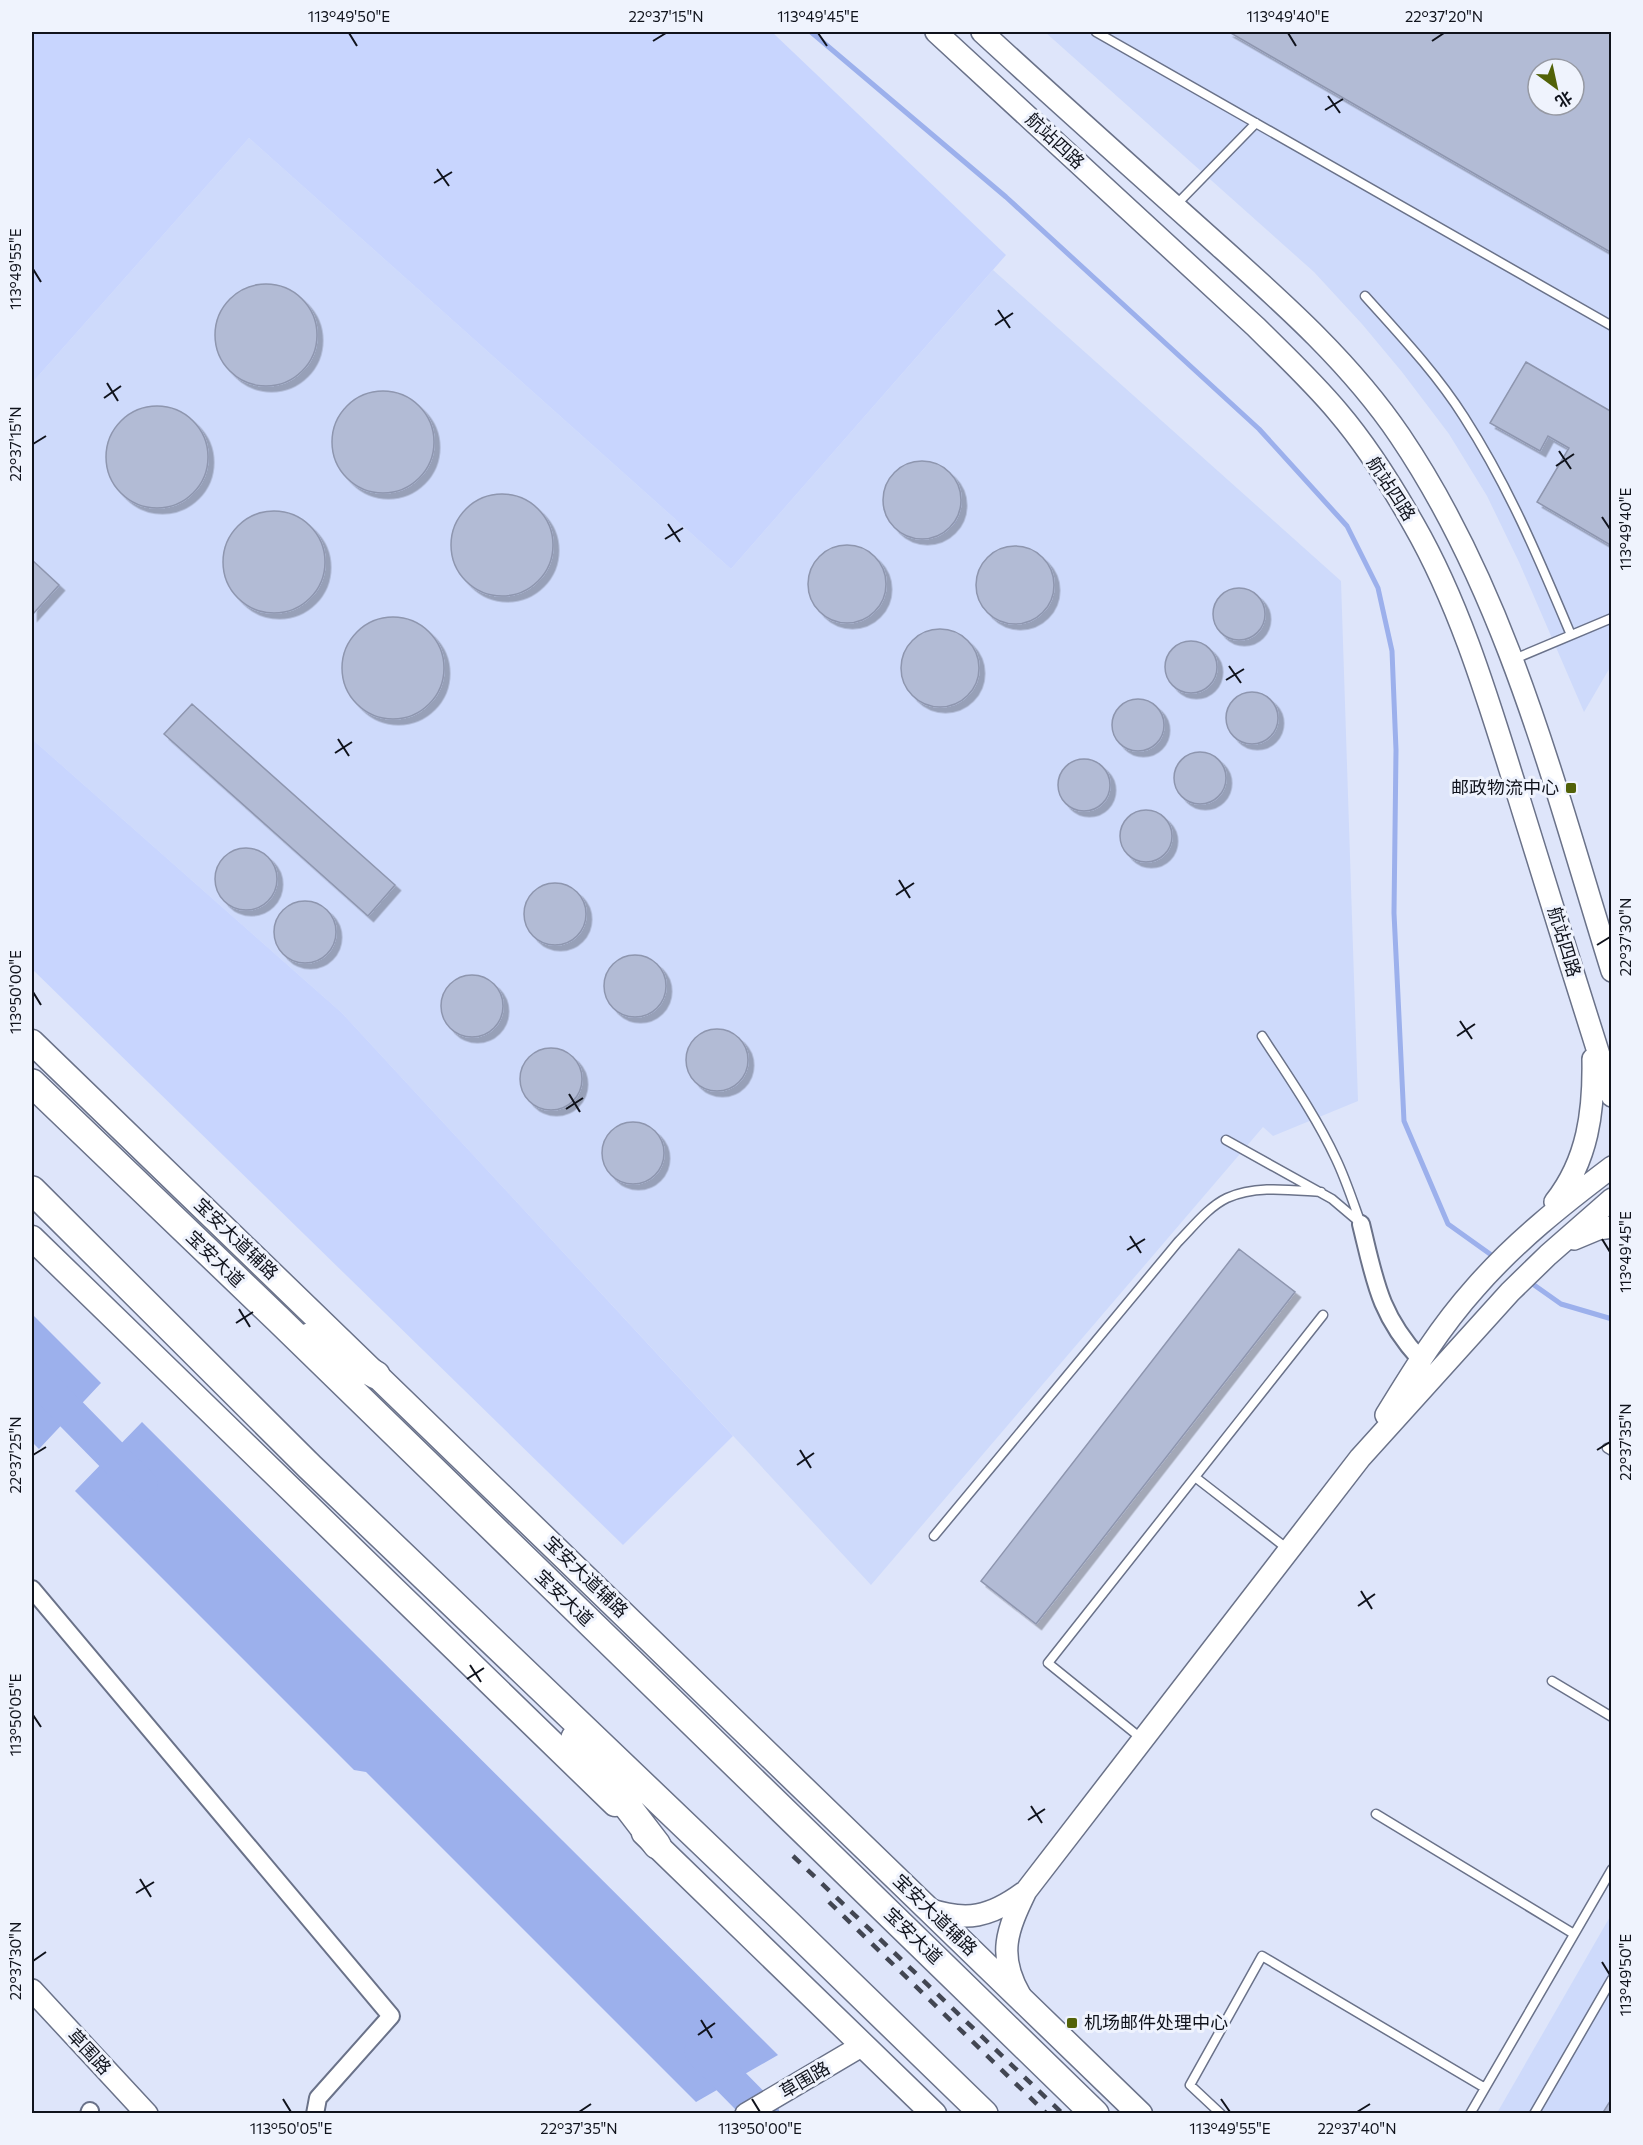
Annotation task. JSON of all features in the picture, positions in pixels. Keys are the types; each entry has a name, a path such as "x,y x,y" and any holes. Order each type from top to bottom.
{"main road":[{"name":"宝安大道辅路","path":"32,1042 1140,2114"},
{"name":"宝安大道","path":"32,1083 279,1320 1095,2114"},
{"path":"32,1190 310,1467 984,2114"},
{"path":"32,1238 934,2114"},
{"path":"279,1320 376,1375"},
{"path":"521,1668 657,1845"}],"street":[{"name":"航站四路","path":"936,32 1290,360 1339,413 1388,482 1416,527 1467,641 1495,721 1611,1096"},
{"name":"航站四路","path":"982,32 1314,333 1368,394 1399,434 1430,483 1484,590 1539,739 1611,971"},
{"path":"1537,1227 1573,1176 1586,1144 1592,1112 1593,1037"},
{"path":"1360,1458 1420,1359 1475,1287 1537,1227 1611,1167"},
{"path":"1023,2001 1011,1979 1005,1948 1008,1931 1026,1891 1360,1458 1470,1336 1548,1255 1611,1199"},
{"path":"1361,1224 1384,1308 1406,1344 1420,1359"},
{"path":"1548,1255 1581,1235 1611,1227"},
{"path":"32,1589 391,2016 318,2098 315,2114"},
{"path":"928,1909 956,1917 973,1917 1006,1905 1026,1891"},
{"name":"草围路","path":"32,1990 147,2114"},
{"name":"草围路","path":"746,2114 864,2045"}],"lane":[{"path":"1096,32 1611,326"},
{"path":"1175,206 1256,123"},
{"path":"1365,296 1419,356 1463,416 1502,481 1530,537 1571,635"},
{"path":"1511,661 1611,618"},
{"path":"1262,1036 1323,1134 1349,1189 1361,1224"},
{"path":"1226,1140 1321,1192 1361,1224"},
{"path":"934,1536 1178,1242 1206,1213 1227,1198 1252,1191 1281,1189 1321,1192"},
{"path":"1142,1740 1048,1663 1323,1315"},
{"path":"1195,1477 1289,1550"},
{"path":"1552,1681 1611,1717"},
{"path":"1376,1814 1574,1934"},
{"path":"1470,2114 1611,1869"},
{"path":"1221,2114 1190,2085 1262,1956 1485,2088"},
{"path":"1534,2114 1611,1979"}],"shaded area":[{"path":"32,32 772,32 1006,255 731,569 249,138 32,383"},
{"path":"1045,32 1611,32 1612,664 1584,712 1519,562 1487,496 1449,434 1362,324 1314,272"},
{"path":"249,138 731,569 993,270 1341,581 1358,1101 1273,1136 1263,1127 871,1585 342,1013 32,739 32,383"},
{"path":"32,739 342,1013 733,1436 623,1545 32,969"},
{"path":"32,1314 101,1383 39,1449 32,1442"},
{"path":"142,1422 778,2055 696,2102 366,1772 354,1770 75,1491"},
{"path":"1611,1915 1611,2113 1497,2113"}],"building":[{"path":"1229,32 1612,32 1612,253"},
{"path":"266,284 286,288 302,299 313,315 317,335 313,355 302,371 286,382 266,386 246,382 230,371 219,355 215,335 219,315 230,299 246,288"},
{"path":"1526,362 1612,412 1612,546 1537,502 1569,448 1548,436 1540,451 1490,423"},
{"path":"383,391 403,395 419,406 430,422 434,442 430,462 419,478 403,489 383,493 363,489 347,478 336,462 332,442 336,422 347,406 363,395"},
{"path":"157,406 177,410 193,421 204,437 208,457 204,477 193,493 177,504 157,508 137,504 121,493 110,477 106,457 110,437 121,421 137,410"},
{"path":"922,461 937,464 950,472 958,485 961,500 958,515 950,528 937,536 922,539 907,536 894,528 886,515 883,500 886,485 894,472 907,464"},
{"path":"502,494 522,498 538,509 549,525 553,545 549,565 538,581 522,592 502,596 482,592 466,581 455,565 451,545 455,525 466,509 482,498"},
{"path":"274,511 294,515 310,526 321,542 325,562 321,582 310,598 294,609 274,613 254,609 238,598 227,582 223,562 227,542 238,526 254,515"},
{"path":"847,545 862,548 875,556 883,569 886,584 883,599 875,612 862,620 847,623 832,620 819,612 811,599 808,584 811,569 819,556 832,548"},
{"path":"1015,546 1030,549 1043,557 1051,570 1054,585 1051,600 1043,613 1030,621 1015,624 1000,621 987,613 979,600 976,585 979,570 987,557 1000,549"},
{"path":"32,560 59,585 32,615"},
{"path":"1239,588 1249,590 1257,596 1263,604 1265,614 1263,624 1257,632 1249,638 1239,640 1229,638 1221,632 1215,624 1213,614 1215,604 1221,596 1229,590"},
{"path":"393,617 413,621 429,632 440,648 444,668 440,688 429,704 413,715 393,719 373,715 357,704 346,688 342,668 346,648 357,632 373,621"},
{"path":"940,629 955,632 968,640 976,653 979,668 976,683 968,696 955,704 940,707 925,704 912,696 904,683 901,668 904,653 912,640 925,632"},
{"path":"1191,641 1205,645 1213,653 1217,667 1213,681 1205,689 1191,693 1177,689 1169,681 1165,667 1169,653 1177,645"},
{"path":"1252,692 1266,696 1274,704 1278,718 1274,732 1266,740 1252,744 1238,740 1230,732 1226,718 1230,704 1238,696"},
{"path":"1138,699 1152,703 1160,711 1164,725 1160,739 1152,747 1138,751 1124,747 1116,739 1112,725 1116,711 1124,703"},
{"path":"192,704 395,885 368,916 164,734"},
{"path":"1200,752 1214,756 1222,764 1226,778 1222,792 1214,800 1200,804 1186,800 1178,792 1174,778 1178,764 1186,756"},
{"path":"1084,759 1098,763 1106,771 1110,785 1106,799 1098,807 1084,811 1070,807 1062,799 1058,785 1062,771 1070,763"},
{"path":"1146,810 1160,814 1168,822 1172,836 1168,850 1160,858 1146,862 1132,858 1124,850 1120,836 1124,822 1132,814"},
{"path":"240,848 252,848 268,857 275,867 277,879 275,891 268,901 252,910 240,910 229,905 220,896 215,885 215,873 220,862 229,853"},
{"path":"549,883 561,883 577,892 584,902 586,914 584,926 577,936 561,945 549,945 538,940 529,931 524,920 524,908 529,897 538,888"},
{"path":"305,901 317,903 327,910 334,920 336,932 334,944 327,954 317,961 305,963 293,961 283,954 276,944 274,932 276,920 283,910 293,903"},
{"path":"635,955 647,957 657,964 664,974 666,986 664,998 657,1008 647,1015 635,1017 623,1015 613,1008 606,998 604,986 606,974 613,964 623,957"},
{"path":"472,975 484,977 494,984 501,994 503,1006 501,1018 494,1028 484,1035 472,1037 460,1035 450,1028 443,1018 441,1006 443,994 450,984 460,977"},
{"path":"717,1029 729,1031 739,1038 746,1048 748,1060 746,1072 739,1082 729,1089 717,1091 705,1089 695,1082 688,1072 686,1060 688,1048 695,1038 705,1031"},
{"path":"545,1048 557,1048 573,1057 580,1067 582,1079 580,1091 573,1101 557,1110 545,1110 534,1105 525,1096 520,1085 520,1073 525,1062 534,1053"},
{"path":"627,1122 639,1122 655,1131 662,1141 664,1153 662,1165 655,1175 639,1184 627,1184 616,1179 607,1170 602,1159 602,1147 607,1136 616,1127"},
{"path":"1239,1249 1295,1292 1036,1624 981,1581"},
{"path":"1612,2098 1612,2114 1602,2114"}],"waterway":[{"path":"811,32 1006,197 1259,429 1347,526 1378,588 1392,651 1396,750 1394,913 1404,1121 1448,1224 1497,1259"},
{"path":"1527,1280 1561,1304 1612,1319"},
{"path":"32,1374 141,1485"},
{"path":"701,2051 763,2114"}],"railway":[{"path":"793,1856 1063,2114"},
{"path":"829,1902 1047,2114"}],"place":[{"name":"邮政物流中心","path":"1571,788"},
{"name":"机场邮件处理中心","path":"1072,2023"}]}
